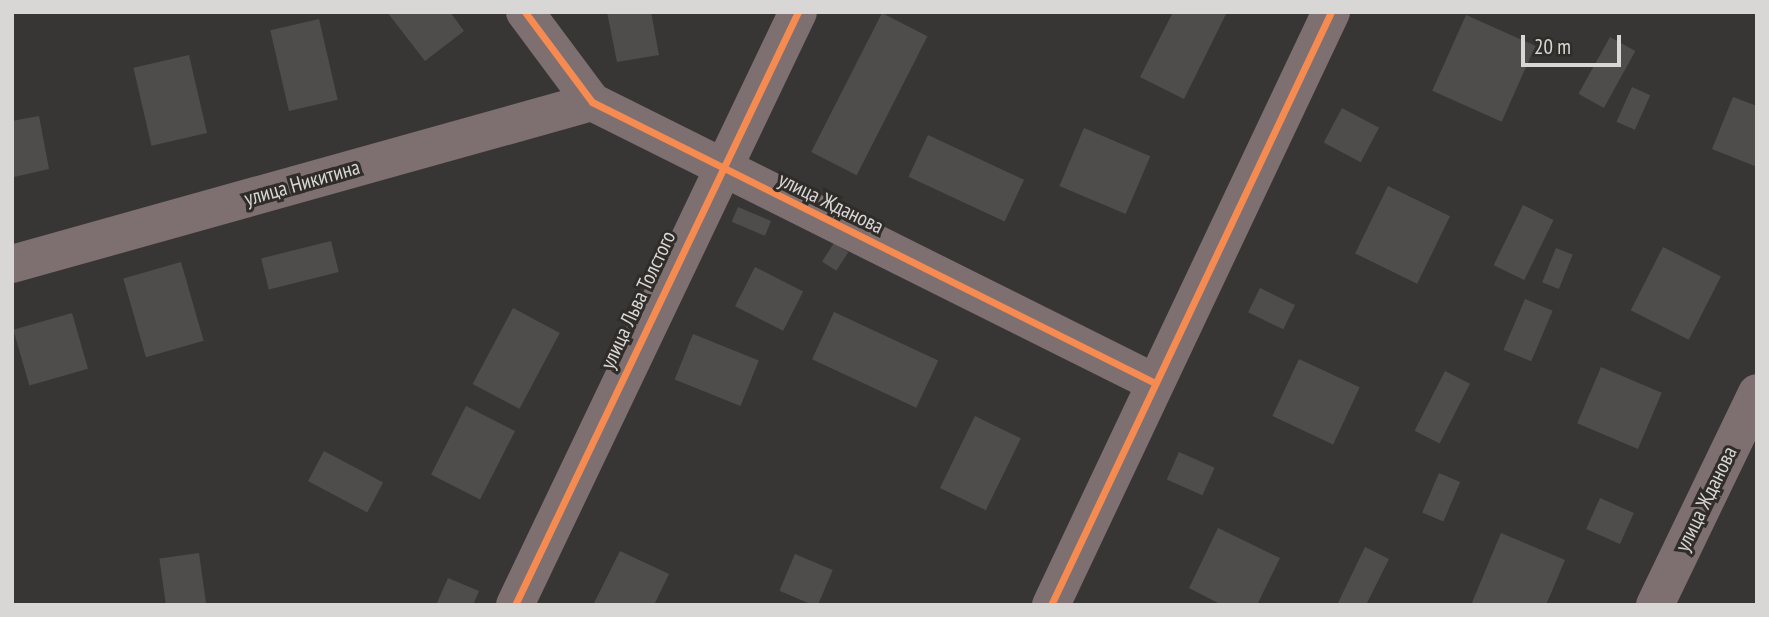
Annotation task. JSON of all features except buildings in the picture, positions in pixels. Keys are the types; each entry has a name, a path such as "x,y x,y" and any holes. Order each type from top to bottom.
{"street":[{"name":"улица Жданова","path":"525,12 592,102 1155,383"},
{"name":"улица Льва Толстого","path":"515,605 720,168 798,12"},
{"path":"1051,605 1331,12"},
{"name":"улица Никитина","path":"12,264 592,102"},
{"name":"улица Жданова","path":"1655,605 1757,393"}],"cycle path":[{"path":"525,12 592,102 1155,383"},
{"path":"515,605 798,12"},
{"path":"1051,605 1331,12"}]}
